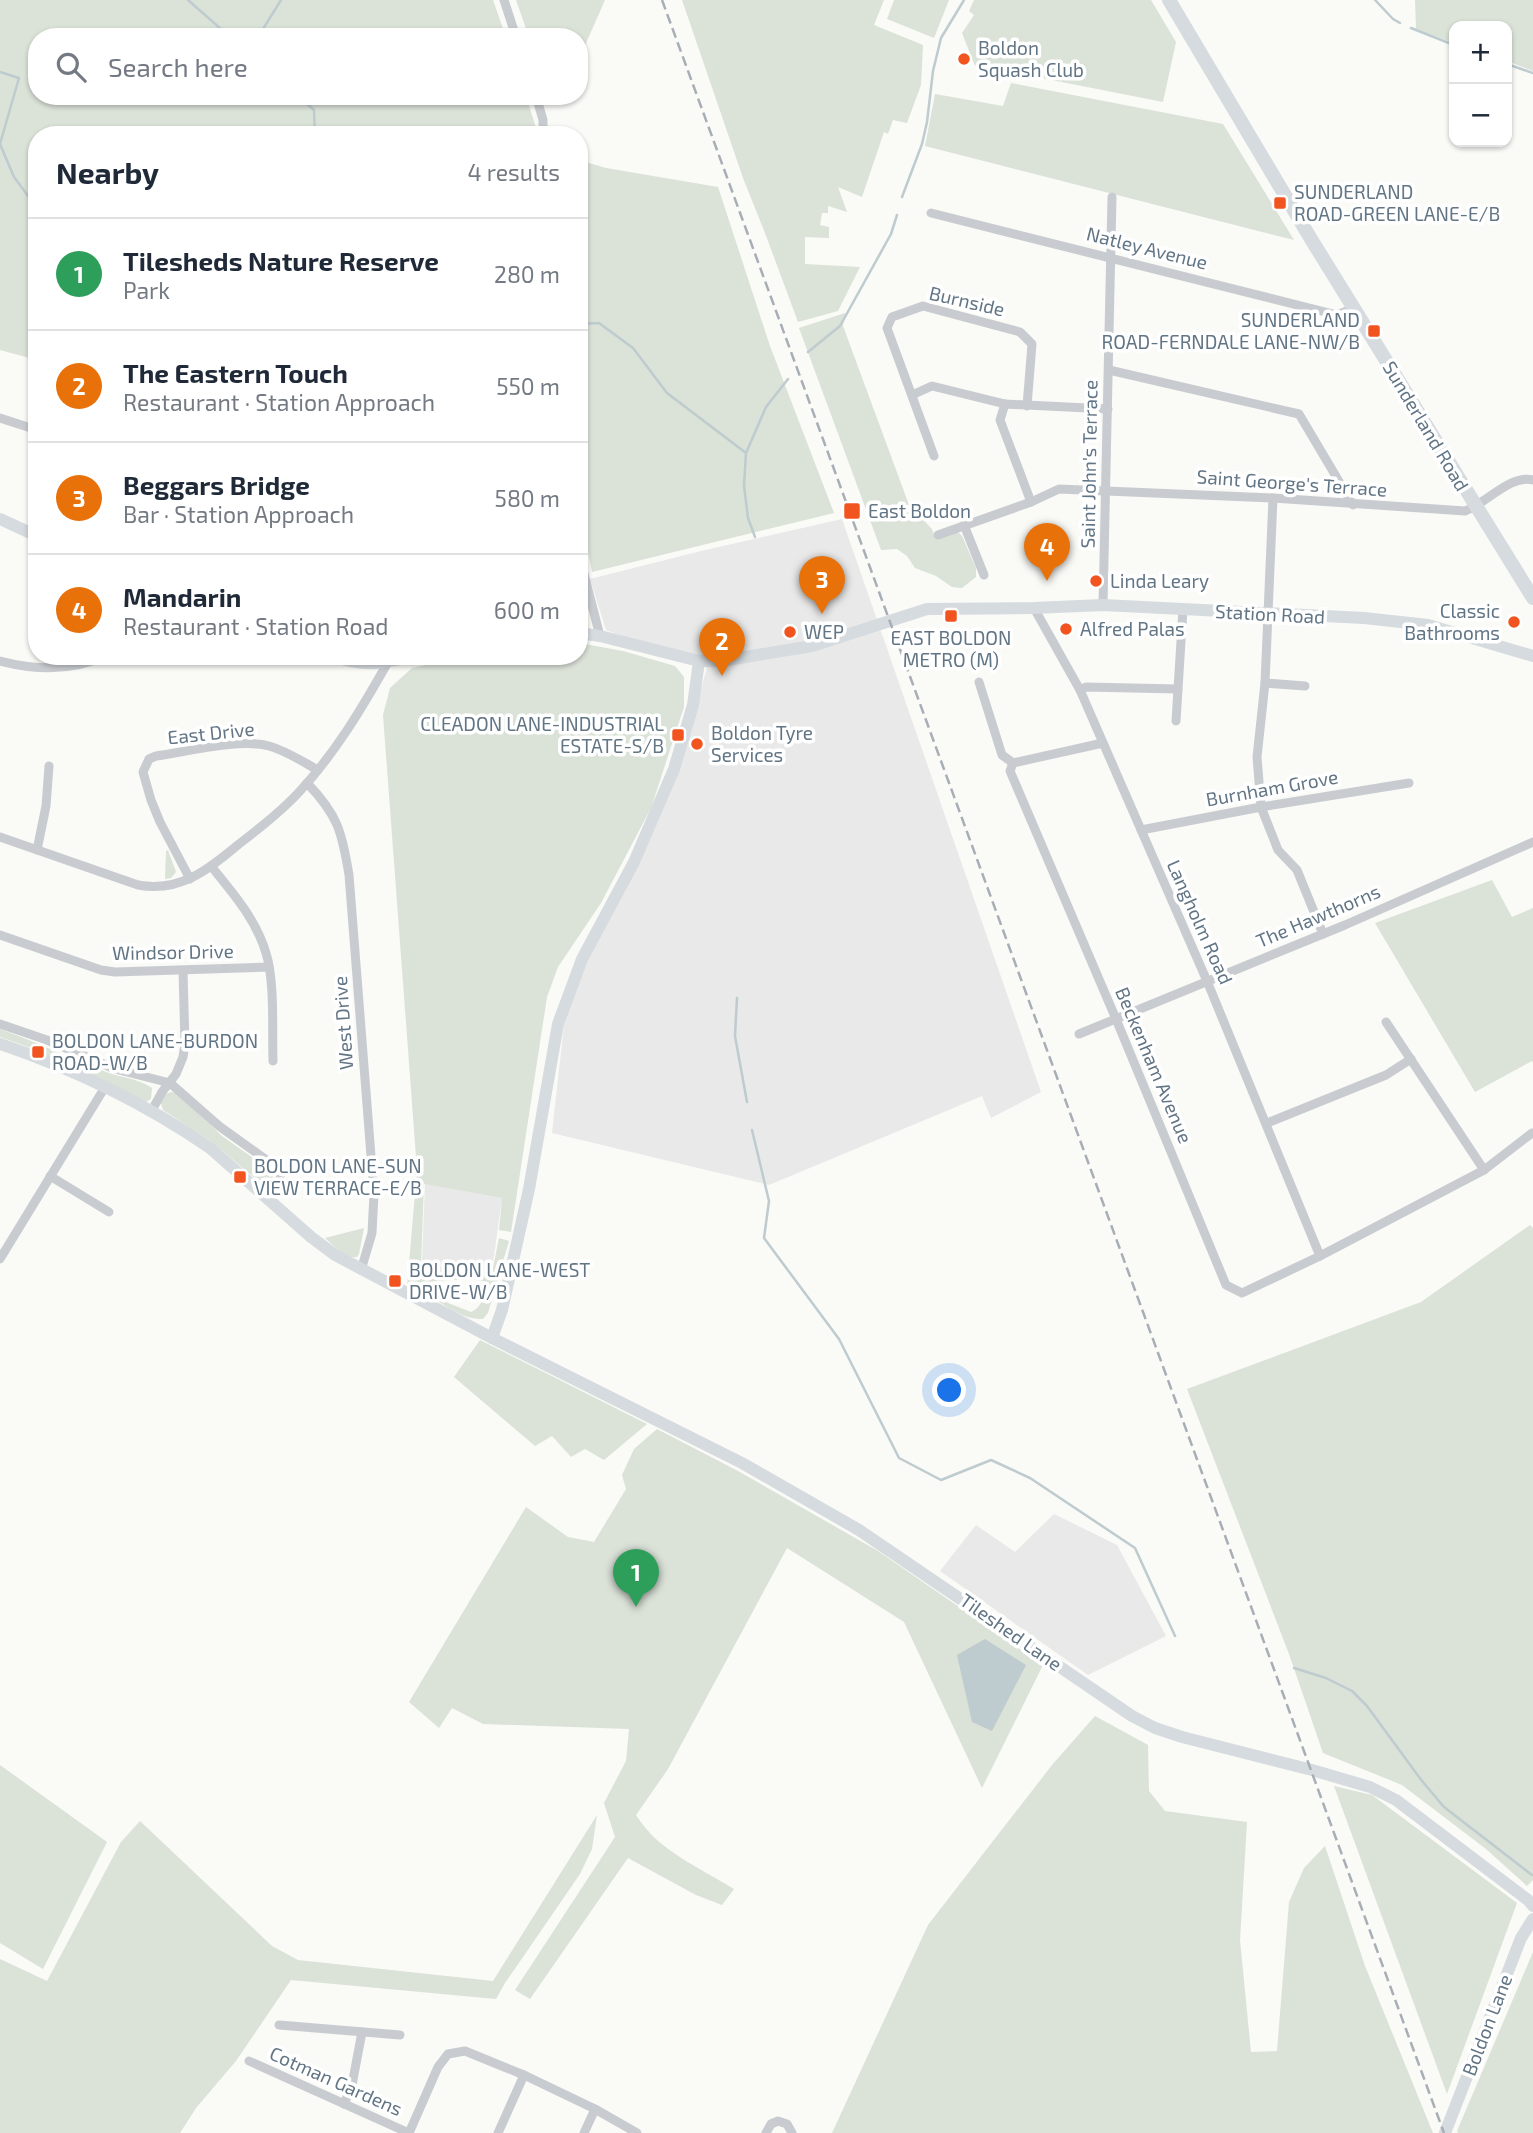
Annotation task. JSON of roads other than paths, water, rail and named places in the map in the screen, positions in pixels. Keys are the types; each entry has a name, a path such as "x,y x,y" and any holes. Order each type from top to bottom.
{"main road":[{"name":"Sunderland Road","path":"1169,0 1354,309 1533,598"}],"street":[{"path":"504,0 513,28"},
{"path":"539,105 543,126"},
{"name":"Saint John's Terrace","path":"1103,605 1112,197"},
{"name":"Natley Avenue","path":"931,213 1337,314 1354,309"},
{"name":"Burnside","path":"934,456 887,328 892,317 923,306 1020,332 1032,344 1027,406"},
{"path":"1109,370 1299,414 1353,505"},
{"path":"912,396 932,386 1005,404 1108,409"},
{"path":"1005,404 1000,420 1031,502"},
{"path":"0,418 28,427"},
{"path":"1475,507 1515,481 1525,478 1533,480"},
{"name":"Saint George's Terrace","path":"938,535 1031,502 1059,489 1273,498 1465,511 1475,507"},
{"path":"1273,498 1265,683 1257,757 1261,807 1278,850 1297,870 1323,934"},
{"path":"0,519 28,532"},
{"path":"964,525 984,575"},
{"path":"588,589 600,635"},
{"name":"Station Road","path":"588,634 699,661 721,661 812,646 927,609 1103,605 1364,618 1428,625 1533,656"},
{"name":"Langholm Road","path":"1034,608 1080,690 1208,981 1320,1255"},
{"path":"1176,722 1183,609"},
{"path":"0,661 26,668 80,665"},
{"path":"492,1338 502,1310 529,1189 558,1024 582,958 634,862 674,769 693,705 699,661"},
{"path":"0,838 138,885 171,885 196,877 273,817 307,783 349,729 386,665"},
{"name":"Beckenham Avenue","path":"979,682 1002,755 1013,763 1010,771 1226,1285 1242,1293 1320,1255"},
{"path":"1265,683 1305,686"},
{"path":"1080,690 1086,687 1178,689"},
{"name":"East Drive","path":"190,879 151,800 143,772 149,760 156,756 180,752 257,743 287,753 318,770"},
{"path":"1013,763 1103,743"},
{"path":"37,850 46,806 49,766"},
{"name":"West Drive","path":"307,783 335,818 349,875 374,1194 372,1233 361,1270"},
{"name":"Burnham Grove","path":"1141,830 1409,783"},
{"name":"The Hawthorns","path":"1079,1034 1323,934 1533,842"},
{"path":"211,866 244,908 267,953 273,1061"},
{"name":"Windsor Drive","path":"0,935 101,970 115,972 269,967"},
{"path":"151,1112 183,1057 183,971"},
{"path":"1386,1022 1484,1170"},
{"path":"0,1024 47,1040 115,1069 170,1083 228,1132 279,1169 282,1175 280,1182 268,1199"},
{"name":"Tileshed Lane","path":"0,1044 105,1087 210,1148 311,1237 361,1270 736,1460 859,1530 1122,1709 1155,1728 1370,1787 1396,1800 1449,1838 1533,1906"},
{"path":"1267,1124 1386,1075 1411,1059"},
{"path":"0,1259 105,1087"},
{"path":"1320,1255 1484,1170 1532,1133"},
{"path":"50,1176 109,1212"},
{"name":"Boldon Lane","path":"1445,2133 1521,1938 1533,1919"},
{"path":"279,2025 400,2035"},
{"path":"344,2104 352,2085 362,2032"},
{"path":"409,2133 438,2067 448,2054 465,2052 524,2075 595,2109 637,2133"},
{"name":"Cotman Gardens","path":"249,2062 409,2133"},
{"path":"498,2133 524,2075"},
{"path":"584,2133 595,2109"},
{"path":"766,2133 771,2124 778,2121 787,2124 792,2133"}],"waterway":[{"path":"188,0 220,28"},
{"path":"264,28 281,0"},
{"path":"902,197 922,144 941,38 964,0"},
{"path":"1375,0 1400,23"},
{"path":"1411,28 1449,43"},
{"path":"1512,66 1533,73"},
{"path":"0,72 19,78 0,144"},
{"path":"308,105 314,110 315,126"},
{"path":"0,144 14,177 28,196"},
{"path":"808,352 840,326 891,234 897,215"},
{"path":"588,324 599,323 633,348 667,393 746,453"},
{"path":"755,537 748,518 744,486 746,453 766,407 788,379"},
{"path":"737,998 735,1036 747,1102"},
{"path":"752,1130 769,1201 764,1238 839,1339 899,1458 941,1480 991,1460 1030,1478 1135,1548 1175,1636"},
{"path":"1294,1668 1326,1678 1352,1691 1367,1706 1444,1807 1532,1875"}],"railway":[{"path":"662,0 1444,2133"}],"place":[{"name":"Boldon Squash Club","path":"964,59"},
{"name":"SUNDERLAND ROAD-GREEN LANE-E/B","path":"1280,203"},
{"name":"SUNDERLAND ROAD-FERNDALE LANE-NW/B","path":"1374,331"},
{"name":"East Boldon","path":"852,511"},
{"name":"Mandarin","path":"1047,581"},
{"name":"Linda Leary","path":"1096,581"},
{"name":"Beggars Bridge","path":"822,614"},
{"name":"EAST BOLDON METRO (M)","path":"951,616"},
{"name":"Classic Bathrooms","path":"1514,622"},
{"name":"Alfred Palas","path":"1066,629"},
{"name":"WEP","path":"790,632"},
{"name":"The Eastern Touch","path":"722,676"},
{"name":"CLEADON LANE-INDUSTRIAL ESTATE-S/B","path":"678,735"},
{"name":"Boldon Tyre Services","path":"697,744"},
{"name":"BOLDON LANE-BURDON ROAD-W/B","path":"38,1052"},
{"name":"BOLDON LANE-SUN VIEW TERRACE-E/B","path":"240,1177"},
{"name":"BOLDON LANE-WEST DRIVE-W/B","path":"395,1281"},
{"name":"Tilesheds Nature Reserve","path":"636,1607"}]}
